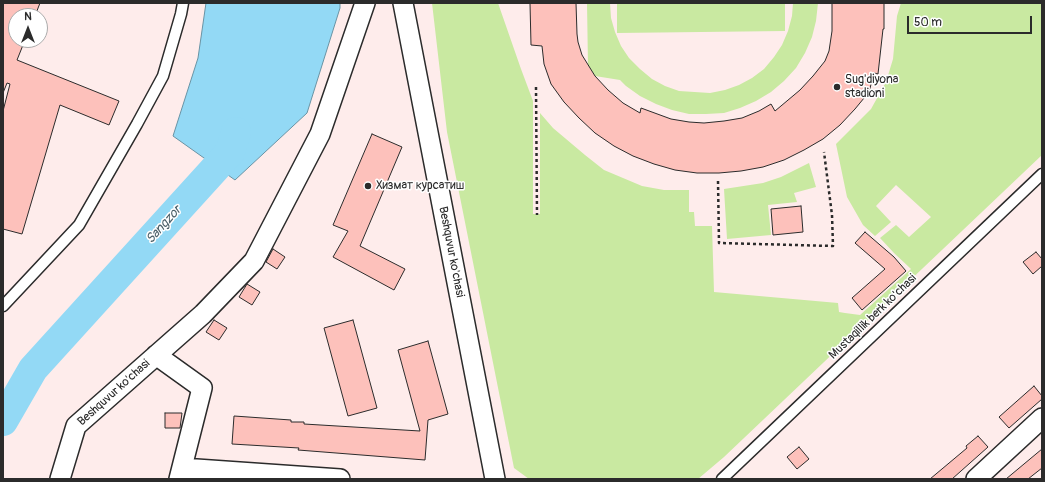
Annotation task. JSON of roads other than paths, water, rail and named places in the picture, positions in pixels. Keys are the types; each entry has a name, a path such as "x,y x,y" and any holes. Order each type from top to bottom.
{"street":[{"name":"Beshquvur ko'chasi","path":"60,479 76,426 203,314 254,261 320,134 365,3"},
{"name":"Beshquvur ko'chasi","path":"403,3 496,478"},
{"name":"Beshquvur ko'chasi","path":"156,355 202,388 181,474"},
{"path":"976,479 1042,418"},
{"path":"181,474 340,479"}],"lane":[{"path":"3,306 79,225 163,76 183,3"},
{"name":"Mustaqillik berk ko'chasi","path":"722,479 1042,174"}],"water":[{"path":"206,3 340,3 340,8 307,113 235,180 173,136 198,58"}],"waterway":[{"name":"Sangzor","path":"3,421 33,369 230,152 236,132"}],"place":[{"name":"Sug'diyona stadioni","path":"837,87"},
{"name":"Хизмат курсатиш","path":"368,186"}]}
